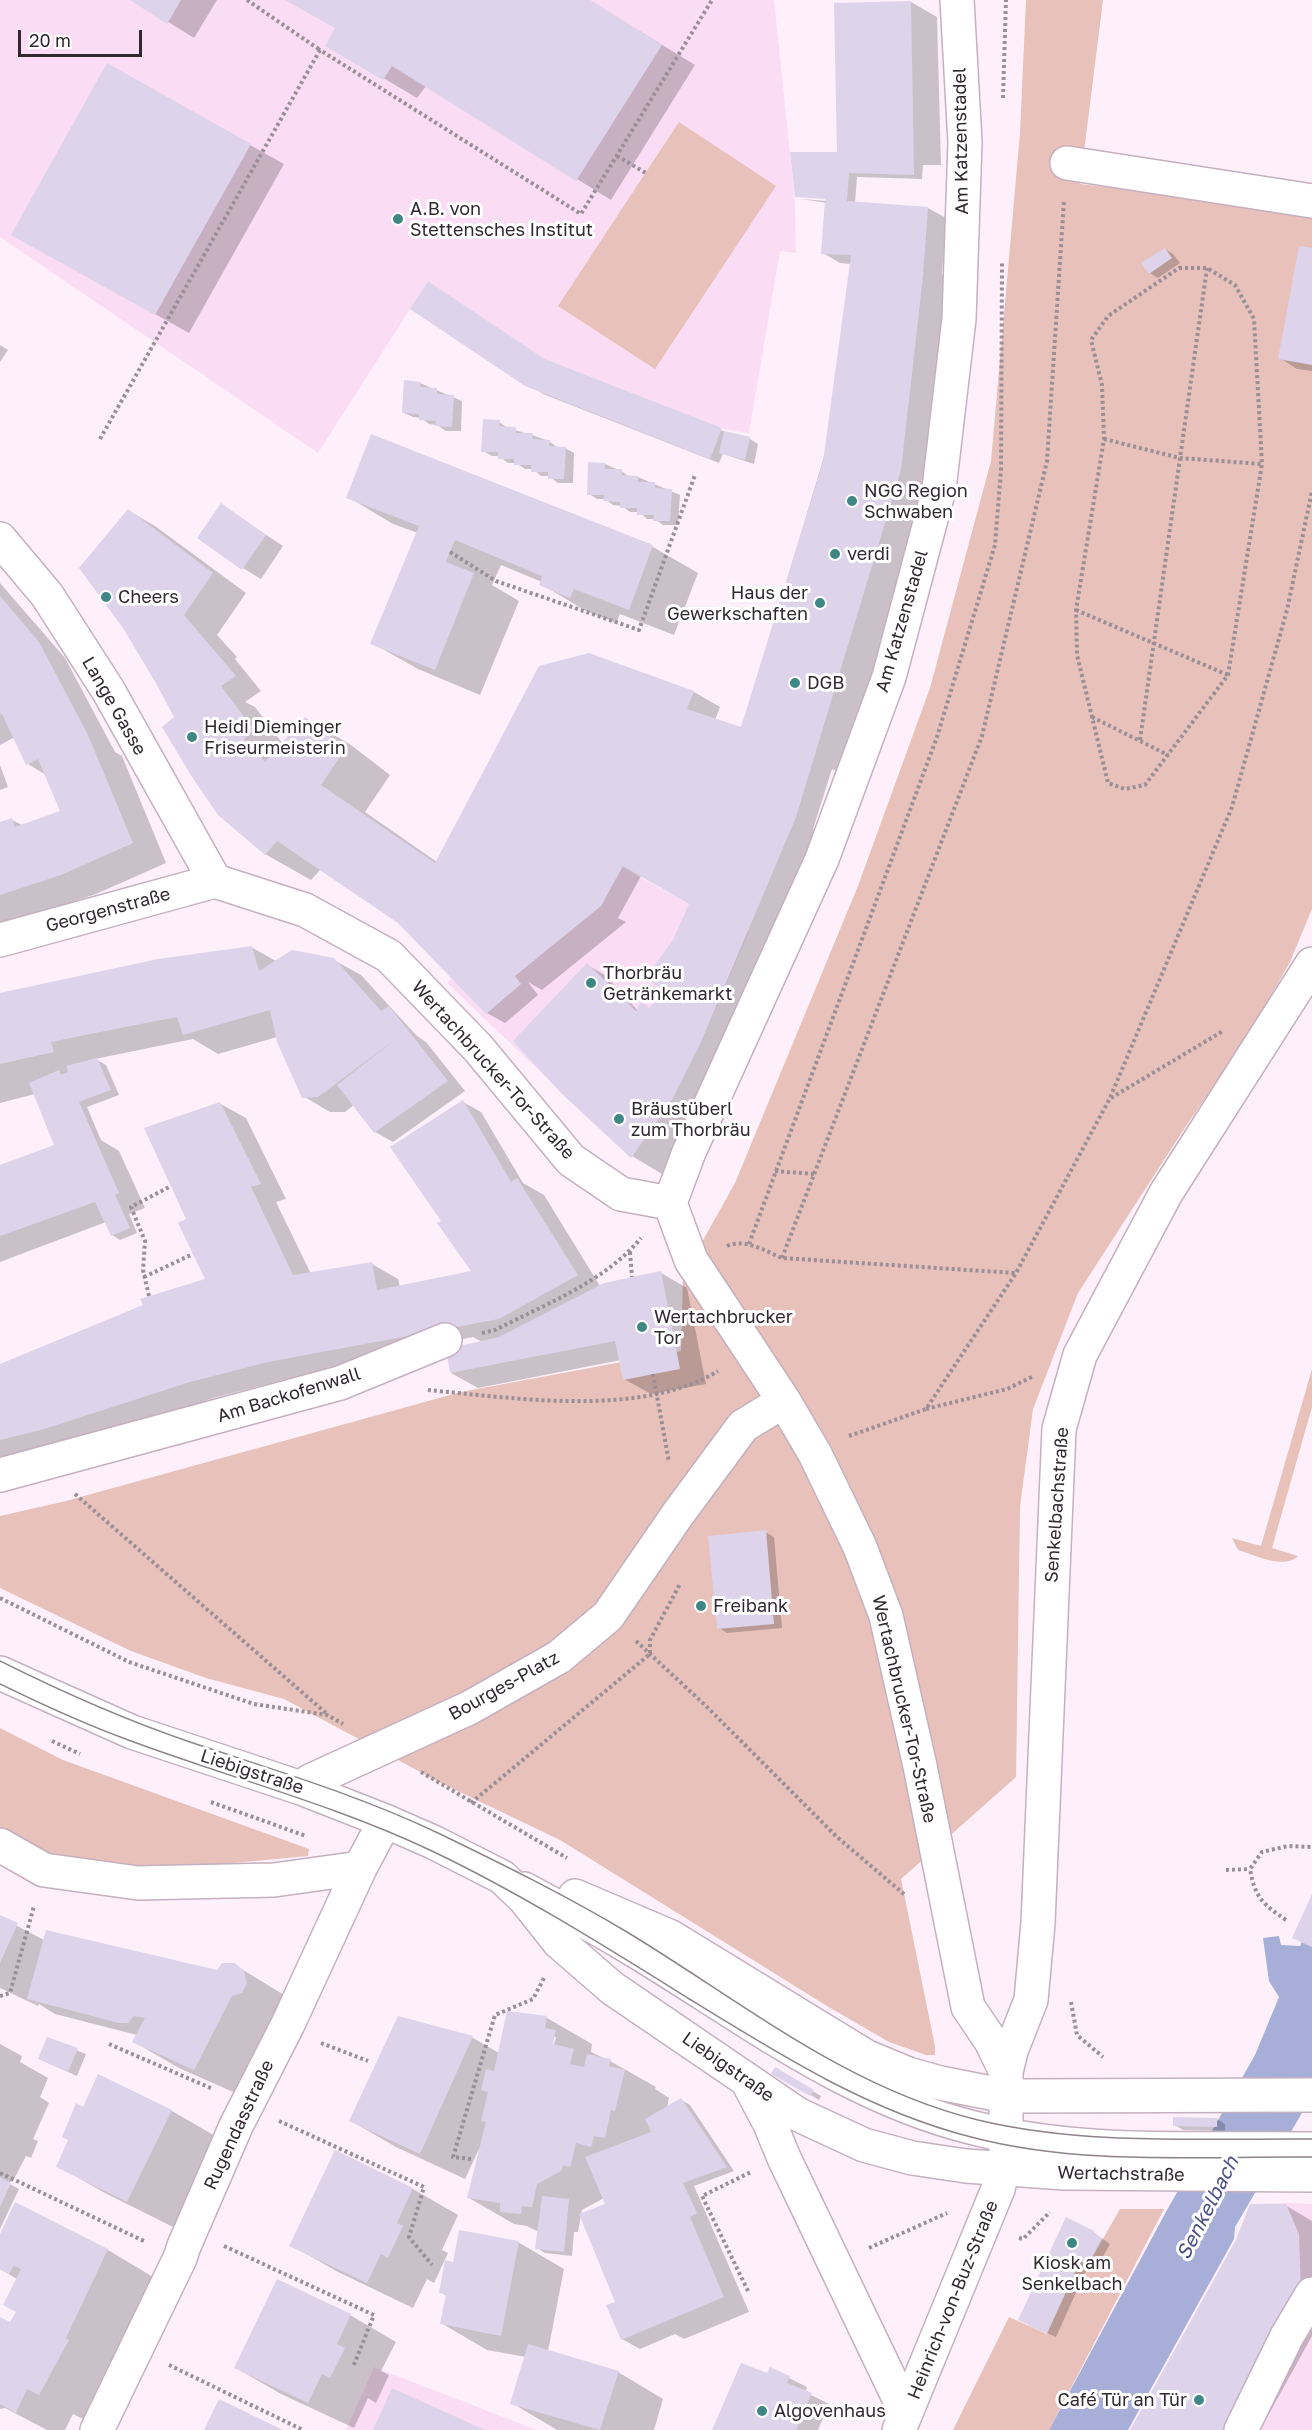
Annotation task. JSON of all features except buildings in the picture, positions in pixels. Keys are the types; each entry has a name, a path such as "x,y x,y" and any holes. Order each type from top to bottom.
{"street":[{"name":"Am Katzenstadel","path":"670,1203 689,1152 822,859 889,677 939,489 959,319 965,142 957,0"},
{"path":"1067,163 1312,201"},
{"name":"Lange Gasse","path":"0,539 47,595 102,681 215,881"},
{"name":"Wertachbrucker-Tor-Straße","path":"215,881 305,910 389,956 478,1048 571,1160 621,1194 670,1203 691,1260 784,1401 815,1454 860,1547 886,1616 920,1766 968,2007 987,2035 1006,2083"},
{"name":"Georgenstraße","path":"0,940 215,881"},
{"name":"Senkelbachstraße","path":"1006,2083 1020,2030 1031,2000 1038,1923 1059,1429 1080,1355 1166,1193 1312,964"},
{"name":"Am Backofenwall","path":"0,1476 340,1383 445,1340"},
{"name":"Bourges-Platz","path":"301,1788 310,1781 469,1708 559,1657 608,1616 678,1514 743,1426 784,1401"},
{"name":"Liebigstraße","path":"0,1673 132,1732 301,1788 386,1821 502,1877 525,1899 559,1942 612,1988 797,2114 864,2145 912,2158 1003,2168"},
{"name":"Rugendasstraße","path":"96,2430 185,2244 247,2104 288,2024 360,1868 386,1821"},
{"path":"0,1845 44,1870 138,1883 274,1880 360,1868"},
{"path":"502,1877 623,1943 788,2048 870,2091 936,2118 1006,2136 1108,2147 1192,2162"},
{"name":"Liebigstraße","path":"502,1877 531,1880 571,1894 671,1936 867,2057 908,2074 940,2083 1006,2083"},
{"path":"987,2035 1020,2030"},
{"path":"748,2082 835,2264 902,2422"},
{"path":"1006,2083 1020,2096 1312,2095"},
{"name":"Heinrich-von-Buz-Straße","path":"902,2422 998,2189 1003,2168 1006,2136 1006,2083"},
{"name":"Wertachstraße","path":"1003,2168 1065,2173 1192,2162 1286,2158 1312,2175"},
{"path":"1241,2430 1287,2336 1312,2302"}],"path":[{"path":"247,0 320,50 581,214 712,0"},
{"path":"100,439 320,50"},
{"path":"617,156 646,172"},
{"path":"782,1258 982,736 1047,461 1067,163"},
{"path":"1179,268 1206,268 1235,285 1254,319 1262,464 1228,675 1145,784 1125,789 1108,783 1077,655 1076,610 1104,439 1102,385 1091,340 1108,316 1179,268"},
{"path":"1140,740 1206,268"},
{"path":"1104,439 1180,458 1262,464"},
{"path":"450,552 496,581 639,630 695,475"},
{"path":"926,1409 1016,1273 1110,1098 1232,807 1287,610 1312,490"},
{"path":"1076,610 1228,675"},
{"path":"1091,717 1168,755"},
{"path":"1110,1098 1231,1025"},
{"path":"775,1172 814,1174"},
{"path":"149,1296 142,1270 145,1241 131,1208 171,1186"},
{"path":"691,1260 732,1243 749,1244 782,1258 1016,1273"},
{"path":"445,1340 495,1330 576,1289 630,1252 633,1277"},
{"path":"144,1277 193,1254"},
{"path":"427,1390 564,1400 657,1395 690,1386 752,1351"},
{"path":"815,1454 848,1437 926,1409 1007,1389 1080,1355"},
{"path":"653,1374 678,1514"},
{"path":"40,1465 327,1715"},
{"path":"650,1654 650,1640 685,1574"},
{"path":"608,1616 706,1706 837,1837 910,1899 908,1888"},
{"path":"471,1803 650,1654"},
{"path":"1286,1920 1267,1906 1253,1888 1250,1869 1262,1852 1288,1846 1312,1847"},
{"path":"1226,1870 1250,1869"},
{"path":"0,1996 10,1993 44,1870"},
{"path":"471,2159 453,2157 495,2014 533,1999 549,1969 559,1942"},
{"path":"288,2024 327,2046 368,2061"},
{"path":"109,2044 247,2104 287,2125 424,2187 408,2237 432,2265"},
{"path":"748,2291 702,2196 784,2158"},
{"path":"0,2172 374,2316 353,2367"},
{"path":"835,2264 951,2212 1023,2240 1047,2213 1056,2208"},
{"path":"135,2349 303,2430"}],"shaded area":[{"name":"A.B. von Stettensches Institut","path":"0,0 774,0 795,201 796,253 780,251 749,433 724,429 545,359 428,281 318,453 0,237"},
{"path":"1026,0 1103,0 1080,184 1312,209 1312,909 1290,962 1251,1031 1186,1126 1078,1293 1033,1409 1020,1507 1016,1777 901,1879 935,2046 935,2055 926,2055 889,2042 827,2006 560,1840 439,1782 284,1699 206,1678 131,1651 0,1588 0,1516 66,1501 461,1392 681,1351 683,1276 735,1183 858,886 930,688 991,461 1020,133"},
{"path":"679,122 776,186 655,369 558,306"},
{"path":"559,832 689,904 749,932 701,1042 631,1158 447,983 521,900"},
{"path":"1312,1369 1312,1407 1272,1548 1298,1556 1285,1562 1277,1562 1238,1550 1232,1538 1261,1546"},
{"path":"0,1728 63,1760 309,1849 308,1856 159,1870 45,1853 0,1827"},
{"path":"1250,2204 1312,2204 1312,2430 1130,2430 1236,2240"},
{"path":"1120,2209 1164,2209 1049,2430 953,2430 1009,2317 1047,2334 1080,2262 1088,2265"},
{"path":"374,2367 537,2430 346,2430"}],"water":[{"name":"Senkelbach","path":"1312,1921 1312,2096 1235,2227 1234,2239 1128,2430 1049,2430 1167,2210 1255,2055 1279,1997 1269,1981 1263,1938 1279,1936 1281,1945 1300,1946"}],"tram line":[{"path":"0,1661 118,1715 347,1795 438,1833 534,1881 627,1932 839,2065 930,2106 978,2120 1060,2134 1144,2139 1312,2139"},
{"path":"0,1684 114,1735 321,1806 432,1851 563,1922 792,2061 861,2097 933,2126 1013,2146 1097,2156 1312,2157"}],"place":[{"name":"A.B. von Stettensches Institut","path":"398,219"},
{"name":"NGG Region Schwaben","path":"852,501"},
{"name":"verdi","path":"835,554"},
{"name":"Cheers","path":"106,597"},
{"name":"Haus der Gewerkschaften","path":"820,603"},
{"name":"DGB","path":"795,683"},
{"name":"Heidi Dieminger Friseurmeisterin","path":"192,737"},
{"name":"Thorbräu Getränkemarkt","path":"591,983"},
{"name":"Bräustüberl zum Thorbräu","path":"619,1119"},
{"name":"Wertachbrucker Tor","path":"642,1327"},
{"name":"Freibank","path":"701,1606"},
{"name":"Kiosk am Senkelbach","path":"1072,2243"},
{"name":"Café Tür an Tür","path":"1199,2400"},
{"name":"Algovenhaus","path":"762,2411"}]}
